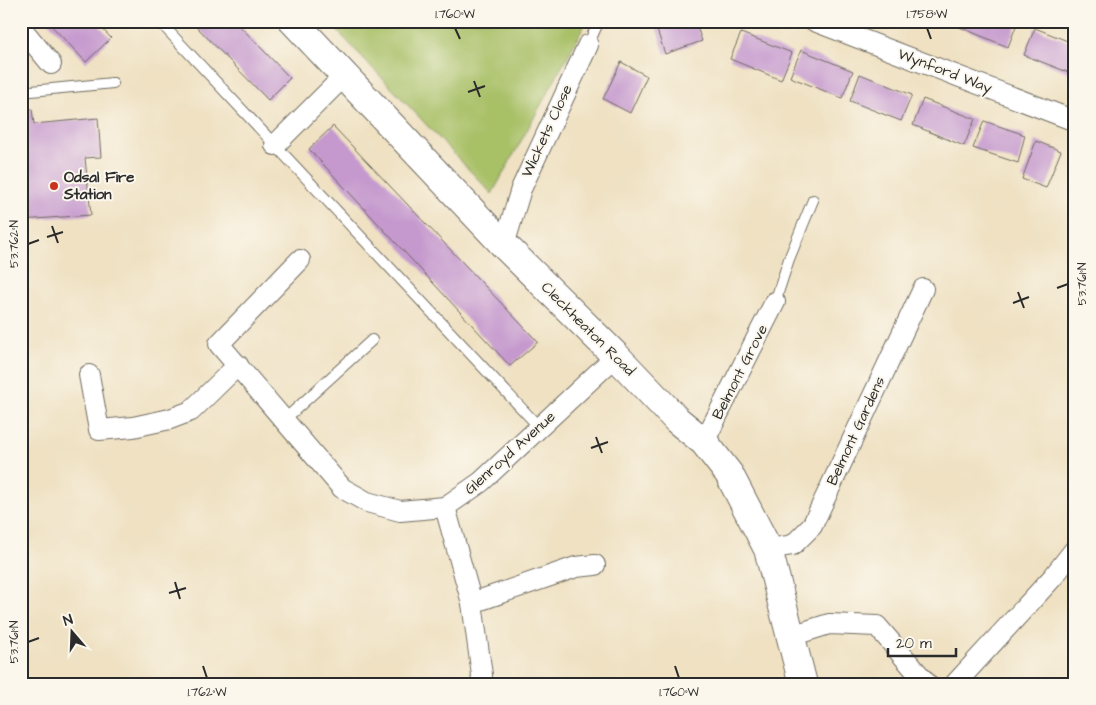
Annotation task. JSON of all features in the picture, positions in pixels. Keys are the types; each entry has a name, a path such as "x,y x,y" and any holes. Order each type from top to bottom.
{"street":[{"name":"Cleckheaton Road","path":"293,21 504,245 616,356 677,420 704,442 729,474 768,549 803,684"},
{"name":"Wynford Way","path":"814,21 1075,121"},
{"path":"22,30 51,64"},
{"name":"Wickets Close","path":"504,245 521,189 588,45"},
{"path":"275,145 344,76"},
{"name":"Glenroyd Avenue","path":"300,260 219,344 342,488 367,502 400,511 445,506 481,482 616,356"},
{"name":"Belmont Gardens","path":"768,549 793,545 812,526 923,289"},
{"name":"Belmont Grove","path":"704,442 775,302"},
{"path":"90,375 99,430 133,427 170,419 191,412 238,365"},
{"path":"445,506 472,603 482,674 481,684"},
{"path":"956,684 1053,577 1075,549"},
{"path":"472,603 576,567 595,565"},
{"path":"791,636 829,624 878,626 927,684"}],"lane":[{"path":"159,21 540,428"},
{"name":"Wickets Close","path":"588,45 599,21"},
{"path":"21,92 113,83"},
{"path":"775,302 789,259 813,200"},
{"path":"284,420 372,340"}],"green space":[{"path":"328,21 587,21 492,194"}],"building":[{"path":"47,21 95,21 111,38 86,62"},
{"path":"191,21 235,21 290,78 268,100"},
{"path":"654,21 695,21 702,41 665,54"},
{"path":"959,21 1018,21 1008,47 957,26"},
{"path":"1035,28 1075,44 1075,75 1024,55"},
{"path":"741,33 792,53 781,80 730,59"},
{"path":"801,50 853,71 842,98 790,77"},
{"path":"621,62 647,76 630,113 603,99"},
{"path":"860,74 912,95 901,121 850,101"},
{"path":"923,99 975,119 964,146 913,125"},
{"name":"Odsal Fire Station","path":"32,109 34,124 98,118 101,157 85,158 91,215 21,220 21,110"},
{"path":"984,121 1025,135 1018,163 973,148"},
{"path":"333,126 538,342 510,366 309,149"},
{"path":"1036,141 1061,151 1046,188 1022,179"}],"place":[{"name":"Odsal Fire Station","path":"54,186"}]}
